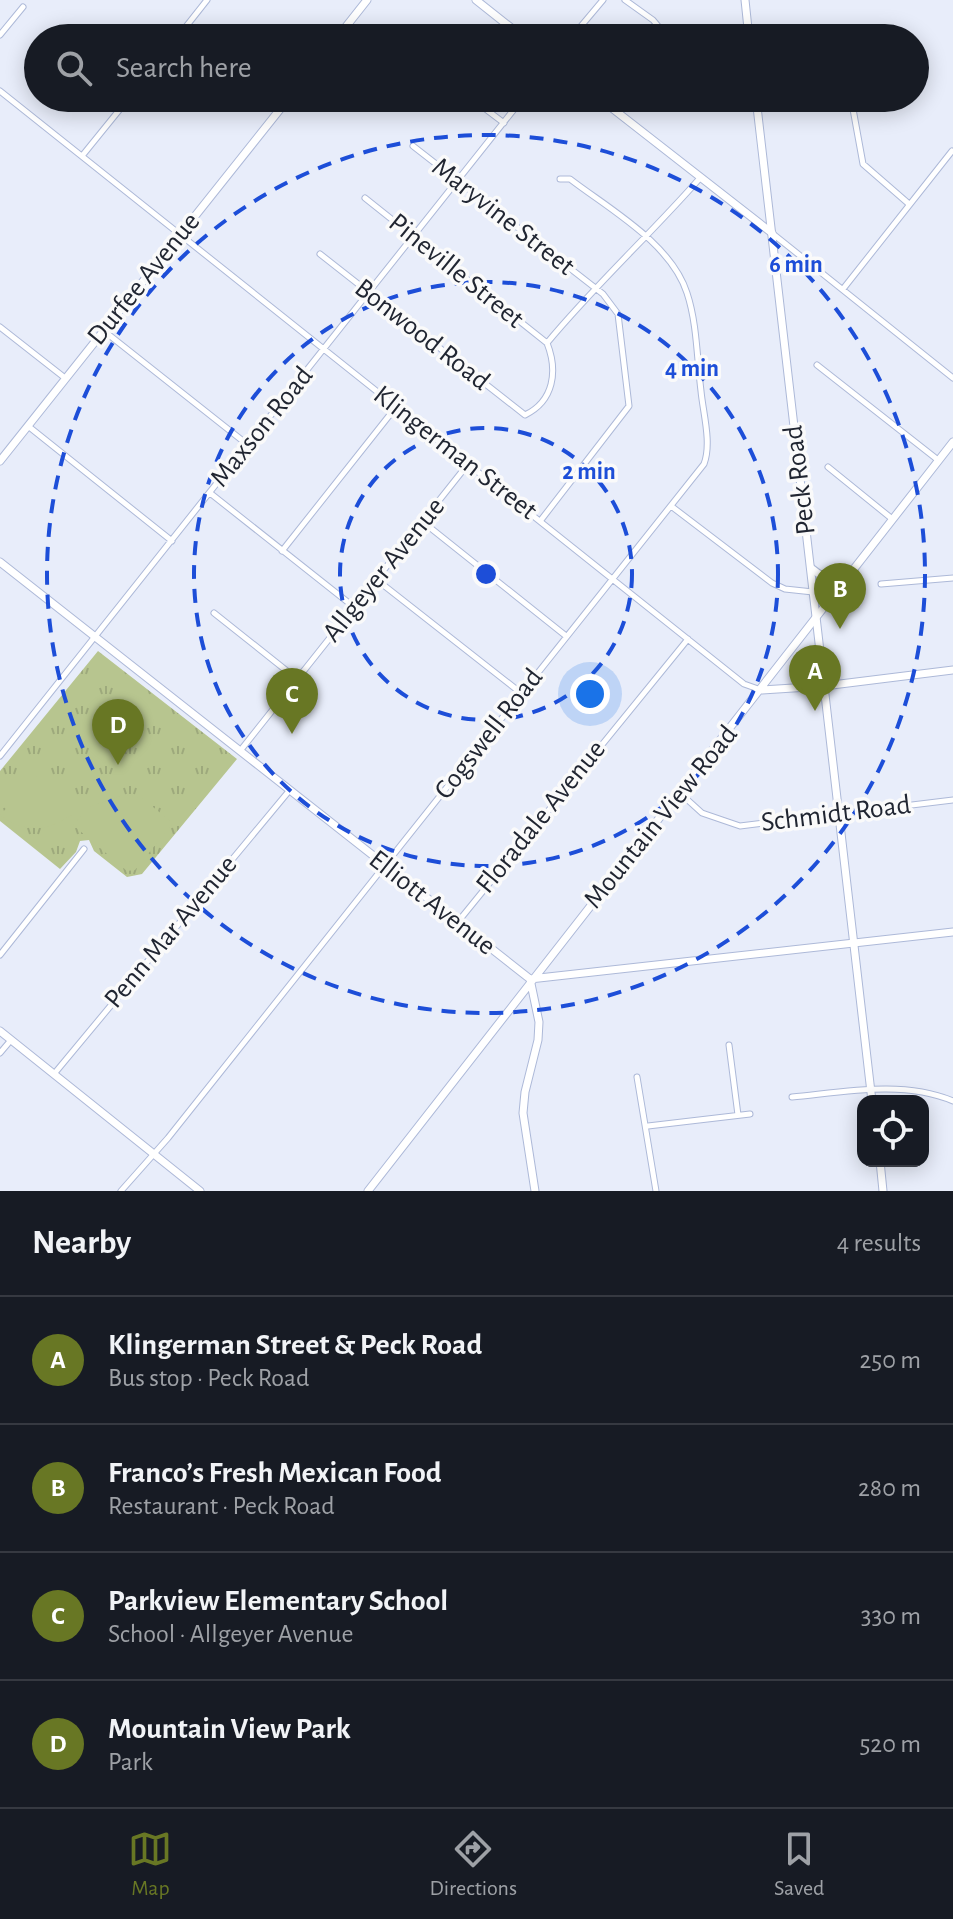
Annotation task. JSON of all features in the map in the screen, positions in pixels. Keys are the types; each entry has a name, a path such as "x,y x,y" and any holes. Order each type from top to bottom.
{"street":[{"path":"188,24 207,0"},
{"path":"348,24 367,0"},
{"path":"476,0 506,24"},
{"path":"583,24 603,0"},
{"path":"625,0 656,24"},
{"path":"745,0 748,24"},
{"path":"0,35 23,7"},
{"name":"Klingerman Street","path":"0,91 24,110"},
{"name":"Klingerman Street","path":"26,112 744,684 762,690"},
{"path":"82,156 118,112"},
{"name":"Durfee Avenue","path":"0,461 278,112"},
{"path":"489,112 504,123"},
{"name":"Maxson Road","path":"0,756 512,112"},
{"path":"617,112 953,378"},
{"name":"Peck Road","path":"758,112 871,1095"},
{"path":"853,112 863,164 909,204"},
{"name":"Maryvine Street","path":"413,146 593,288"},
{"path":"843,289 952,151"},
{"path":"547,343 593,288 646,239 700,178"},
{"name":"Cogswell Road","path":"121,1191 615,579 704,464 706,435 687,293 672,264 646,239 570,179 560,179"},
{"name":"Pineville Street","path":"365,198 547,343"},
{"name":"Bonwood Road","path":"320,254 525,415 536,410 550,390 553,359 547,343"},
{"path":"541,520 629,406 618,314 593,288"},
{"path":"0,327 65,378"},
{"path":"104,331 248,445"},
{"path":"817,365 938,460"},
{"path":"282,551 396,407"},
{"path":"28,426 172,541"},
{"name":"Mountain View Road","path":"368,1191 530,979 762,690 891,518 953,442"},
{"name":"Allgeyer Avenue","path":"240,751 468,464"},
{"path":"828,467 891,518"},
{"path":"210,493 354,607"},
{"path":"671,506 772,583 785,589 813,592"},
{"path":"423,522 566,636"},
{"name":"Elliott Avenue","path":"0,562 530,979"},
{"path":"811,568 832,581 855,567"},
{"path":"881,584 953,578"},
{"path":"377,580 521,693"},
{"path":"214,613 297,679"},
{"name":"Floradale Avenue","path":"457,923 688,639"},
{"path":"762,690 824,686 953,670"},
{"name":"Penn Mar Avenue","path":"54,1074 289,791"},
{"name":"Schmidt Road","path":"680,793 702,813 740,826 953,800"},
{"path":"0,955 84,849"},
{"path":"535,1191 523,1113 539,1022 530,979 953,932"},
{"path":"0,1031 200,1191"},
{"path":"0,1053 11,1040"},
{"path":"729,1045 738,1115"},
{"path":"637,1077 643,1123 648,1126 750,1114"},
{"path":"792,1097 916,1090 953,1101"},
{"path":"648,1126 656,1191"},
{"path":"881,1167 883,1191"}],"green space":[{"path":"98,651 237,759 142,874 127,877 94,851 89,840 80,841 76,852 60,869 0,821 0,771"},
{"path":"37,776 74,813 56,824 37,828 19,825 0,815"},
{"path":"123,795 143,799 173,823 135,870 127,871 73,825 91,806"}],"place":[{"name":"Franco’s Fresh Mexican Food","path":"840,629"},
{"name":"Klingerman Street & Peck Road","path":"815,711"},
{"name":"Parkview Elementary School","path":"292,734"},
{"name":"Mountain View Park","path":"118,765"}]}
